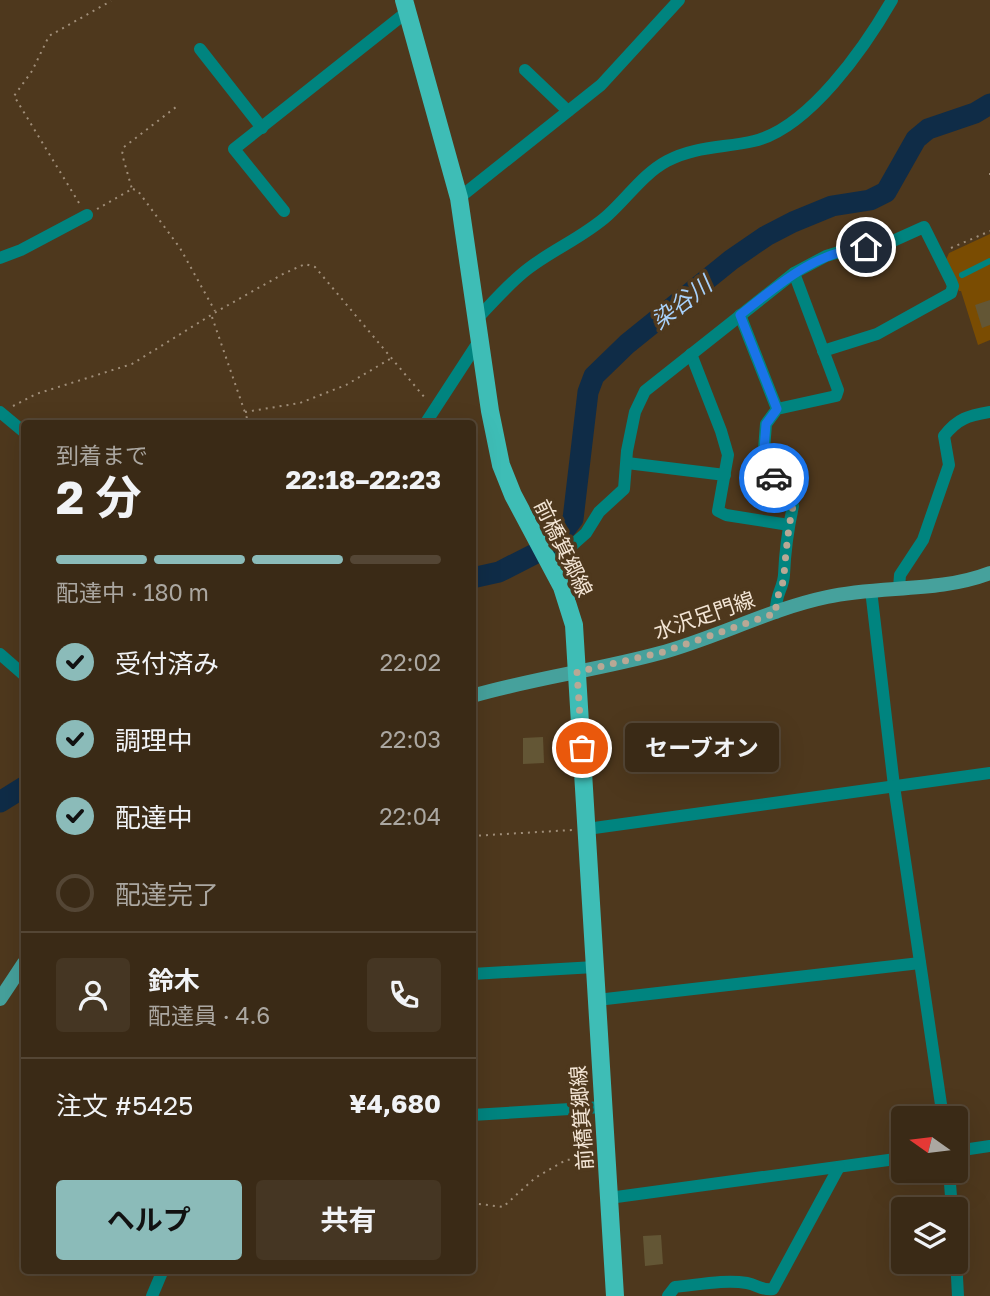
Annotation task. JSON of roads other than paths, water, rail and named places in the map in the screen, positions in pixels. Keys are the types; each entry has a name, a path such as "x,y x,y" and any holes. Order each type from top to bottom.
{"main road":[{"name":"前橋箕郷線","path":"406,6 459,198 494,439 501,465 513,495 568,602 574,625 615,1296"},
{"name":"水沢足門線","path":"476,695 663,652 823,597 956,583 990,573"},
{"path":"0,999 21,968"}],"street":[{"path":"459,198 601,85 679,0"},
{"path":"476,320 530,267 608,216 647,175 663,163 700,148 753,141 788,126 808,110 831,85 872,32 890,1"},
{"path":"284,211 234,149 406,6"},
{"path":"200,49 261,128"},
{"path":"525,70 568,111"},
{"path":"0,258 21,250 87,215"},
{"path":"549,561 586,533 599,512 624,489 635,412 645,391 794,273 826,256 849,248 884,245 924,227 953,286 951,293 877,334 823,351"},
{"path":"776,613 775,599 784,577 783,564 793,506 763,462 766,424 777,409 836,396 838,390 794,273"},
{"path":"740,315 777,409"},
{"path":"427,420 479,341"},
{"path":"691,354 728,455 718,511 726,515 789,525"},
{"path":"899,587 900,575 923,540 949,465 944,436 955,422 968,416 990,412"},
{"path":"0,433 3,416 21,430"},
{"path":"627,463 725,475"},
{"path":"871,590 894,786 941,1106"},
{"path":"0,654 21,672"},
{"path":"587,829 990,773"},
{"path":"597,1000 920,963"},
{"path":"476,974 595,967"},
{"path":"476,1115 603,1107"},
{"path":"968,1149 990,1146"},
{"path":"609,1198 891,1160"},
{"path":"668,1296 675,1287 728,1283 747,1283 765,1290 773,1289 839,1167"},
{"path":"152,1296 161,1274"},
{"path":"957,1274 958,1296"}],"lane":[{"path":"962,275 990,261"}],"waterway":[{"name":"染谷川","path":"476,577 499,572 554,544 573,519 588,392 594,376 627,344 731,260 766,236 832,206 870,200 886,192 916,139 928,129 975,113 990,104"},
{"name":"染谷川","path":"0,802 21,789"}],"place":[{"name":"セーブオン","path":"582,748"}]}
